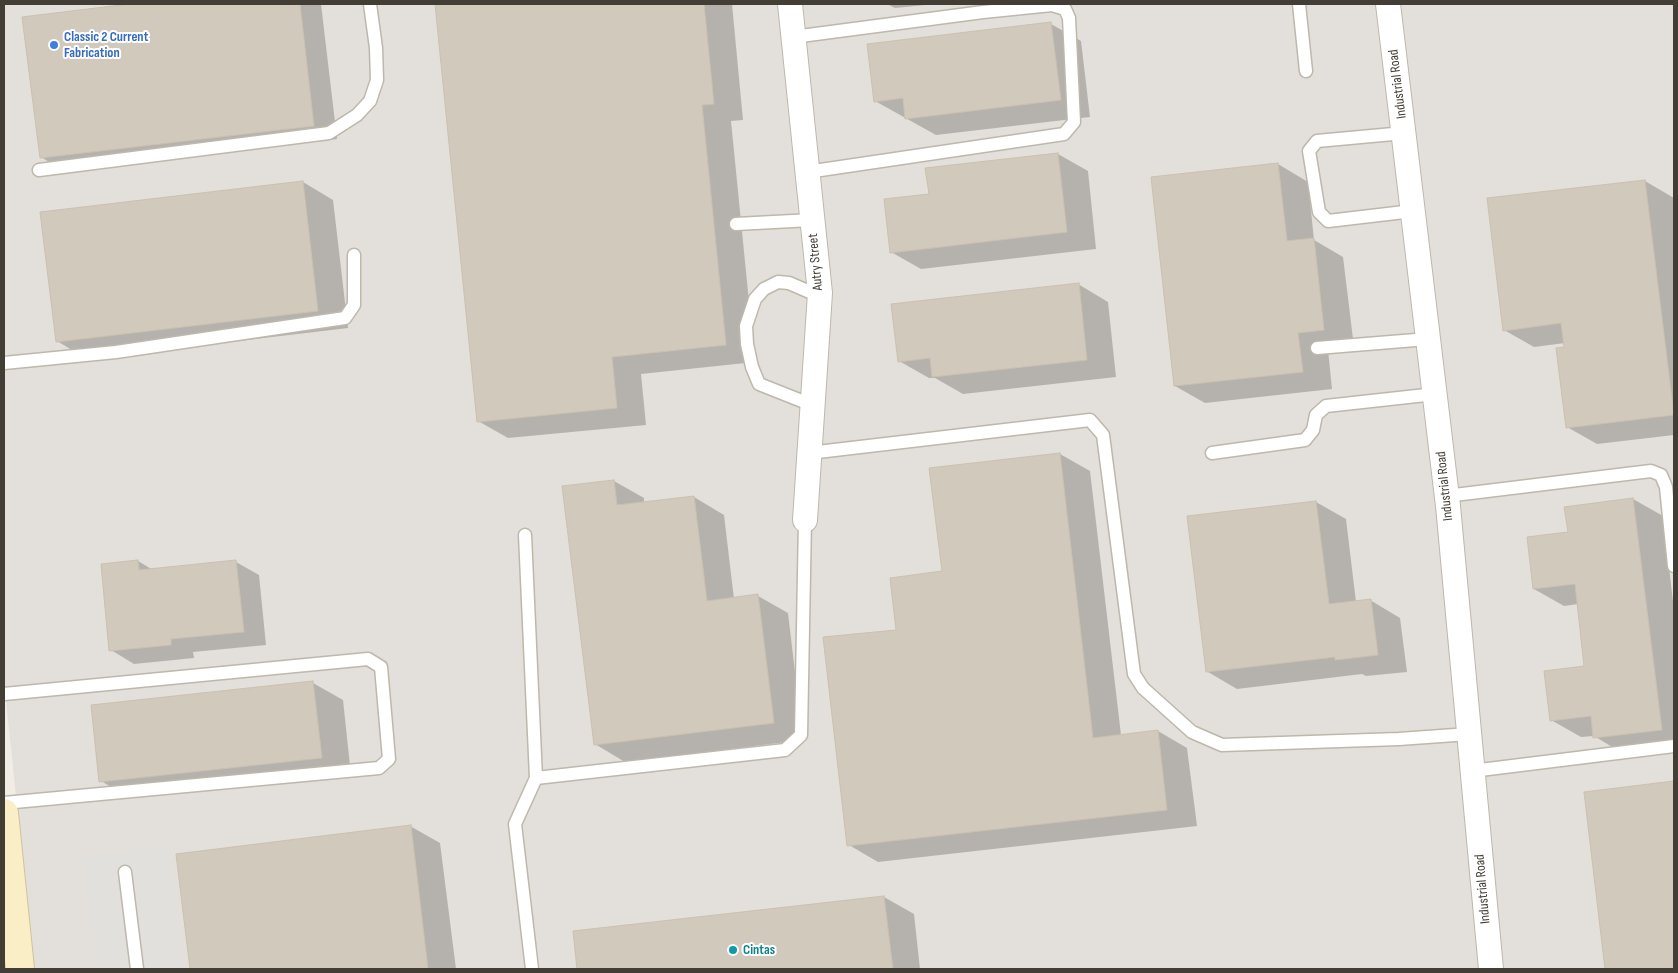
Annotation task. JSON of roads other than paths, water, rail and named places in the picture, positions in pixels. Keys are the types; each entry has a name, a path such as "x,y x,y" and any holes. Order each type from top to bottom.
{"main road":[{"path":"4,813 20,969"}],"street":[{"name":"Autry Street","path":"790,4 819,296 805,520"},
{"name":"Industrial Road","path":"1388,4 1446,496 1491,969"}],"lane":[{"path":"39,170 329,133 357,115 370,101 377,80 376,48 370,4"},
{"path":"1299,4 1306,71"},
{"path":"793,37 983,12 1052,5 1065,9 1069,18 1074,122 1064,134 807,172"},
{"path":"1404,133 1317,141 1308,151 1319,212 1328,221 1413,210"},
{"path":"736,224 812,220"},
{"path":"4,364 116,352 345,318 354,305 354,255"},
{"path":"812,405 759,384 752,367 747,344 746,326 755,299 764,289 778,282 789,283 819,296"},
{"path":"1317,348 1428,339"},
{"path":"1212,453 1305,440 1313,430 1316,415 1326,406 1435,394"},
{"path":"809,454 1090,420 1103,435 1134,674 1143,688 1192,732 1222,745 1399,739 1469,734"},
{"path":"1446,496 1651,471 1661,475 1666,487 1674,566"},
{"path":"536,778 785,750 801,735 805,520"},
{"path":"525,535 536,778 515,824 532,969"},
{"path":"4,694 368,659 381,667 389,759 379,768 4,803"},
{"path":"1472,771 1674,746"},
{"path":"125,872 137,969"}],"place":[{"name":"Classic 2 Current Fabrication","path":"54,45"},
{"name":"Cintas","path":"733,950"}]}
